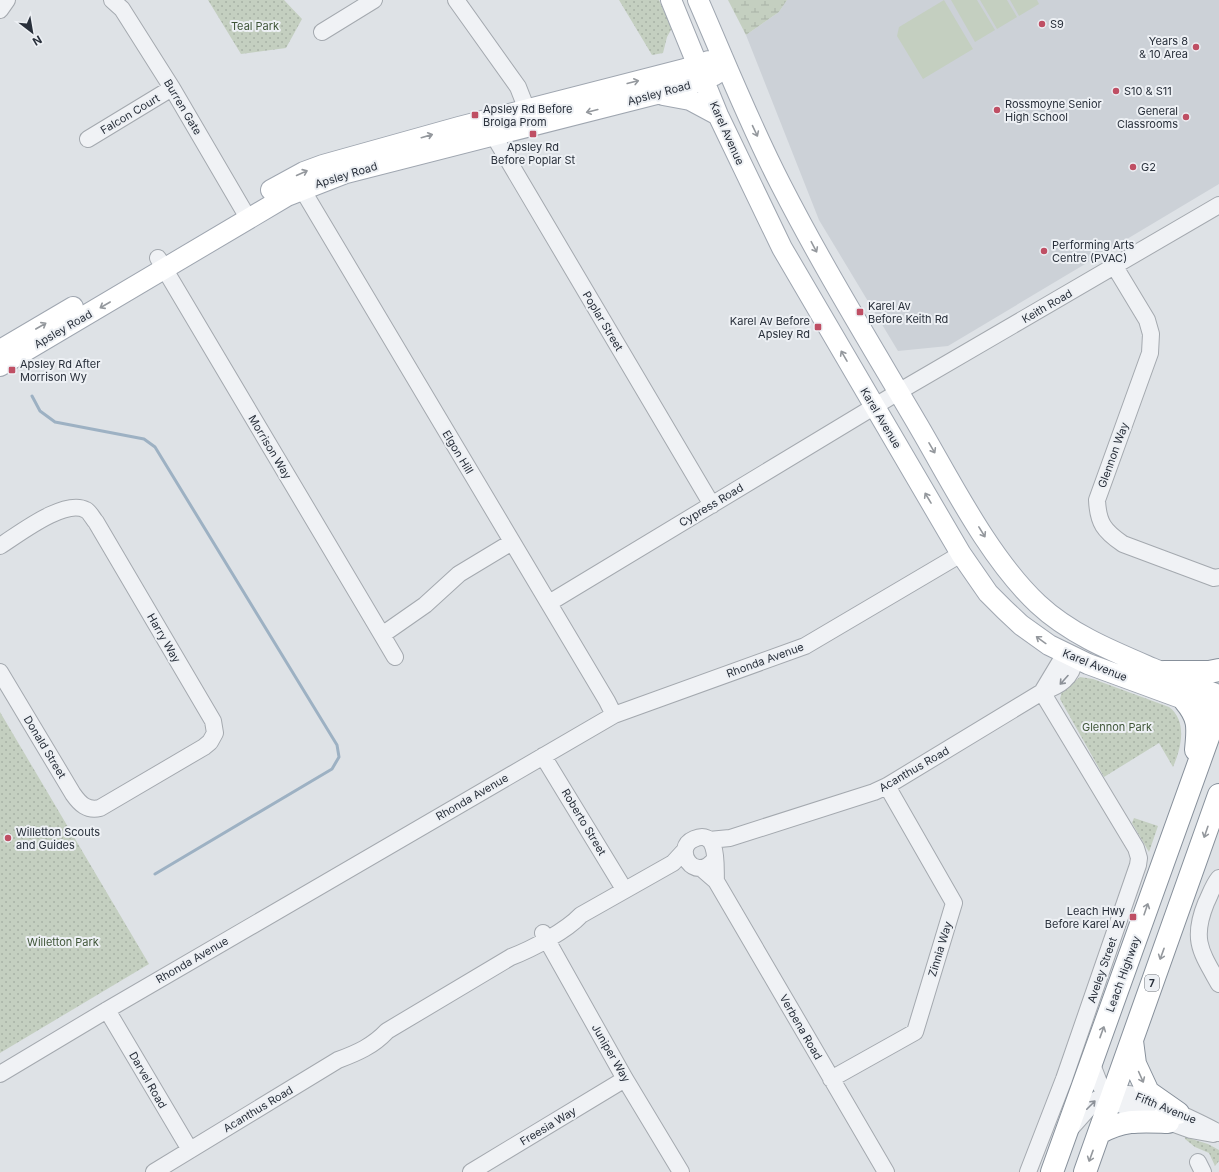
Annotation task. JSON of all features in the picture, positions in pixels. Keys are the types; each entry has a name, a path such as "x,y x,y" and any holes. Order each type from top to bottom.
{"highway":[{"path":"1164,672 1209,672 1219,670"},
{"path":"1185,701 1194,712 1198,725 1195,771"},
{"name":"Leach Highway","path":"1052,1172 1219,707"},
{"name":"7","path":"1085,1172 1219,795"},
{"path":"1132,1040 1135,1064 1148,1092 1173,1118"},
{"path":"1099,1133 1118,1123 1173,1118"}],"main road":[{"name":"Karel Avenue","path":"671,0 718,115 782,248 961,554 988,593 1021,625 1049,645 1075,659 1185,701 1219,707"},
{"name":"Karel Avenue","path":"698,0 739,96 790,204 825,269 1000,561 1018,584 1039,606 1067,626 1108,649 1164,672 1219,707"},
{"path":"664,74 682,50 686,36"},
{"name":"Apsley Road","path":"245,213 302,189 346,173 653,95 701,72 725,63"},
{"name":"Apsley Road","path":"0,366 161,263 245,213 286,181 323,165 664,74 701,72"},
{"path":"653,95 667,95 690,100 718,115"},
{"name":"Apsley Road","path":"0,350 161,263"},
{"path":"1067,626 1076,646 1075,659 1093,652 1108,649"}],"street":[{"path":"0,10 7,0"},
{"name":"Burren Gate","path":"112,0 122,9 172,88 245,213"},
{"path":"322,32 374,0"},
{"path":"456,0 518,87 527,110"},
{"name":"Falcon Court","path":"88,139 172,88"},
{"name":"Poplar Street","path":"496,135 498,143 712,505"},
{"name":"Elgon Hill","path":"302,189 549,603 614,715"},
{"name":"Keith Road","path":"874,407 1219,205"},
{"name":"Morrison Way","path":"161,263 395,657"},
{"name":"Glennon Way","path":"1115,267 1147,320 1151,334 1150,353 1097,500 1097,512 1101,524 1109,535 1123,544 1214,578 1219,577"},
{"name":"Cypress Road","path":"549,603 874,407"},
{"name":"Harry Way","path":"0,546 59,510 74,506 87,510 96,522 213,721 215,733 210,742 204,747 100,808"},
{"path":"382,636 425,605 459,574 512,542"},
{"name":"Rhonda Avenue","path":"0,1074 107,1010 614,715 805,646 961,554"},
{"name":"Acanthus Road","path":"154,1172 338,1060 354,1044 372,1034 387,1031 511,956 524,952 544,936 574,922 581,915 624,889 698,856 730,838 874,792 887,786 1042,692 1060,662 1075,659"},
{"name":"Donald Street","path":"0,672 78,801 94,810 100,808"},
{"name":"Aveley Street","path":"1028,1172 1064,1079 1138,865 1139,858 1136,848 1042,692"},
{"name":"Roberto Street","path":"543,756 624,889"},
{"name":"Zinnia Way","path":"831,1080 915,1032 954,903 887,786"},
{"name":"Verbena Road","path":"698,856 716,881 886,1172"},
{"path":"1219,878 1209,897 1198,926 1198,939 1204,957 1219,984"},
{"name":"Juniper Way","path":"544,936 625,1079 681,1172"},
{"name":"Darvel Road","path":"107,1010 184,1154"},
{"path":"1092,1062 1100,1084 1110,1099"},
{"name":"Freesia Way","path":"471,1172 625,1079"},
{"path":"1066,1134 1097,1099 1110,1099"},
{"name":"Fifth Avenue","path":"1110,1099 1124,1106 1173,1118 1191,1130 1219,1134"},
{"name":"Acanthus Road","path":"166,1172 184,1154"}],"shaded area":[{"name":"Rossmoyne Senior High School","path":"787,0 1219,0 1219,184 948,346 898,351 819,220 746,35 779,12"}],"green space":[{"name":"Teal Park","path":"208,0 284,0 302,19 286,48 241,54"},
{"path":"619,0 659,0 672,28 667,37 663,53 652,55"},
{"path":"728,0 787,0 779,12 746,35"},
{"path":"944,0 973,49 923,79 897,36 899,27"},
{"path":"951,0 977,0 995,30 975,42"},
{"path":"980,0 1007,0 1017,17 997,29"},
{"path":"1010,0 1037,0 1039,4 1019,16"},
{"name":"Glennon Park","path":"1080,677 1093,679 1169,707 1175,713 1181,727 1180,744 1173,767 1159,743 1104,777 1060,699 1062,691"},
{"name":"Willetton Park","path":"0,712 149,964 0,1053"},
{"path":"1134,818 1158,826 1149,852 1132,823"},
{"path":"1185,1137 1208,1144 1219,1150 1219,1161 1215,1166 1209,1153 1195,1147 1185,1139"}],"waterway":[{"path":"32,396 40,411 55,422 144,439 155,447 337,745 339,757 332,769 155,874"}],"place":[{"name":"S9","path":"1042,24"},
{"name":"Years 8 & 10 Area","path":"1196,47"},
{"name":"S10 & S11","path":"1116,91"},
{"name":"Rossmoyne Senior High School","path":"997,110"},
{"name":"Apsley Rd Before Brolga Prom","path":"475,115"},
{"name":"General Classrooms","path":"1186,117"},
{"name":"Apsley Rd Before Poplar St","path":"533,134"},
{"name":"G2","path":"1133,167"},
{"name":"Performing Arts Centre (PVAC)","path":"1044,251"},
{"name":"Karel Av Before Keith Rd","path":"860,312"},
{"name":"Karel Av Before Apsley Rd","path":"818,327"},
{"name":"Apsley Rd After Morrison Wy","path":"12,370"},
{"name":"Willetton Scouts and Guides","path":"8,838"},
{"name":"Leach Hwy Before Karel Av","path":"1133,917"}]}
